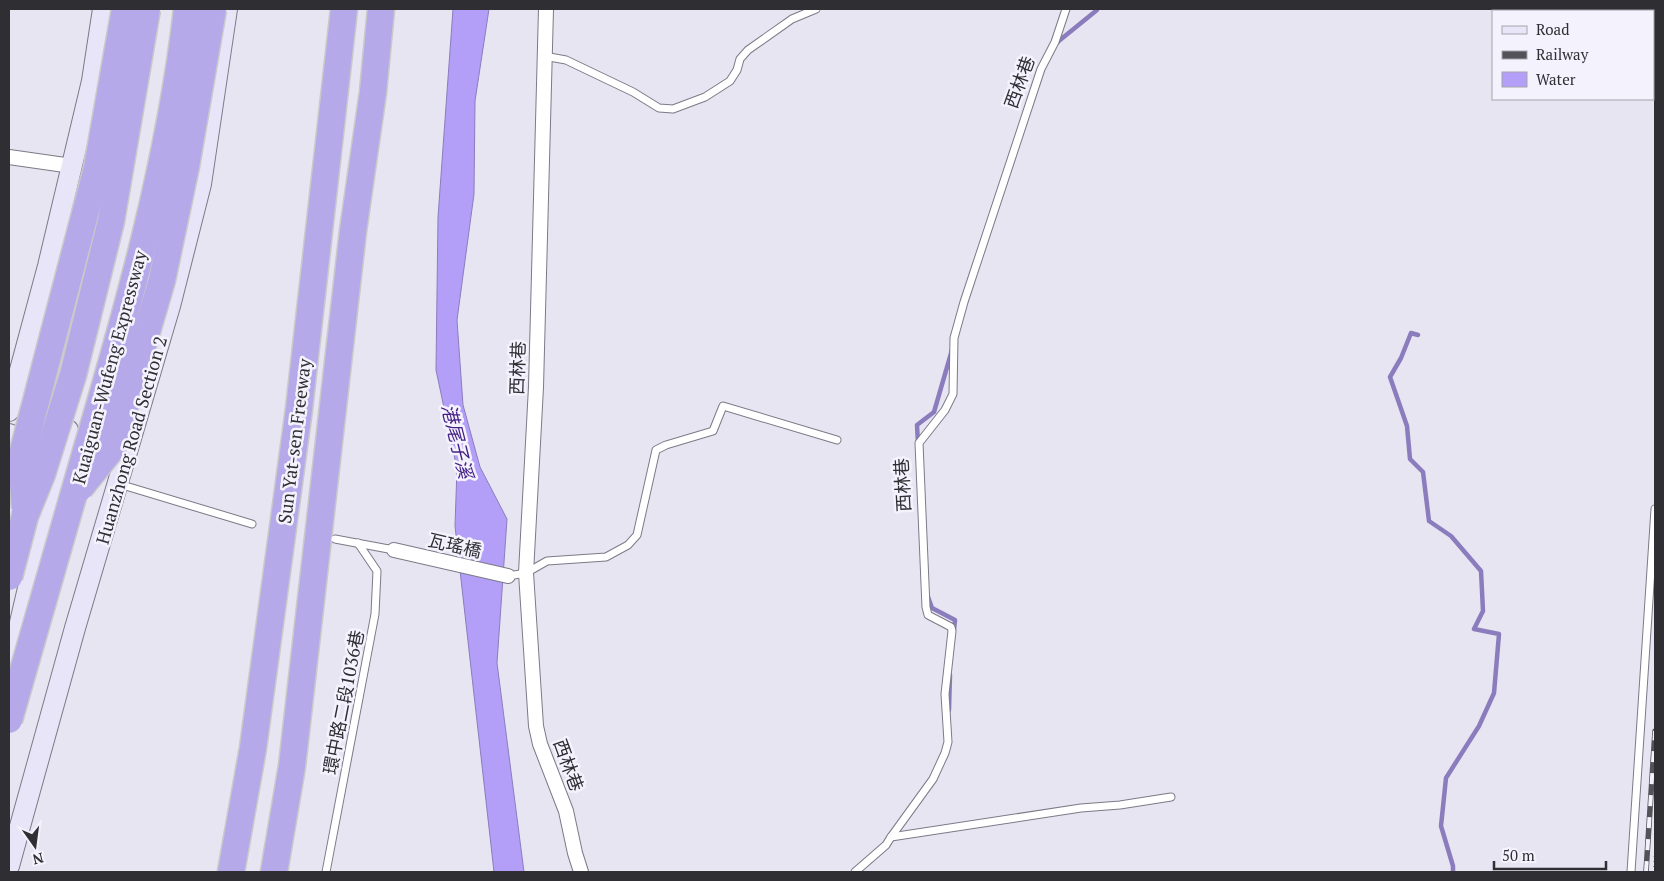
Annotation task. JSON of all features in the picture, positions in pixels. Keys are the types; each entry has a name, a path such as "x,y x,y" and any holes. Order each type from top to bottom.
{"highway":[{"path":"25,516 21,459 97,168 124,9"},
{"name":"Kuaiguan-Wufeng Expressway","path":"9,577 25,516 42,474 73,375 111,221 148,9"},
{"name":"Kuaiguan-Wufeng Expressway","path":"9,720 108,376 139,260 168,126 187,9"},
{"path":"72,499 113,447 162,280 186,166 213,9"},
{"name":"Sun Yat-sen Freeway","path":"231,872 253,748 298,419 344,9"},
{"name":"Sun Yat-sen Freeway","path":"274,872 292,766 353,231 373,92 381,9"}],"street":[{"path":"9,412 48,266 92,81 103,9"},
{"path":"57,453 65,410 130,144 148,9"},
{"path":"9,626 129,188 159,9"},
{"name":"Huanzhong Road Section 2","path":"9,866 75,628 170,306 201,184 227,9"},
{"name":"西林巷","path":"546,9 536,387 526,573 536,726 540,744 566,810 581,872"},
{"path":"9,157 72,166"},
{"path":"9,434 57,453 119,484"},
{"path":"9,460 95,486 119,484"},
{"path":"9,670 38,545 52,473"},
{"name":"瓦瑤橋","path":"394,550 508,576"}],"lane":[{"path":"544,56 566,60 633,92 659,108 673,109 705,97 730,81 738,70 740,59 748,50 792,19 816,9"},
{"name":"西林巷","path":"855,872 886,845 892,837 933,779 948,742 945,694 952,631 951,627 928,615 926,607 919,443 945,410 953,394 954,338 964,302 1041,69 1054,42 1066,9"},
{"path":"508,576 526,573 547,561 606,557 628,545 637,535 656,450 713,431 723,406 837,440"},
{"path":"119,484 252,524"},
{"path":"1631,872 1655,509"},
{"path":"335,539 394,550"},
{"name":"環中路二段1036巷","path":"326,872 375,614 377,570 358,543"},
{"path":"892,837 1081,808 1120,805 1171,797"}],"path":[{"path":"1654,872 1655,853"}],"water":[{"name":"港尾子溪","path":"453,9 489,9 475,101 474,194 457,320 463,405 480,467 507,519 497,663 524,872 494,872 455,526 457,469 436,370 438,217"}],"waterway":[{"path":"1057,43 1097,9"},
{"path":"1418,335 1411,333 1401,358 1390,377 1407,426 1410,459 1423,472 1429,521 1451,536 1481,571 1483,611 1474,629 1499,634 1494,693 1479,726 1446,778 1441,826 1453,866 1453,872"},
{"path":"918,444 917,425 934,412 952,350"},
{"path":"927,594 932,608 955,620 954,630"},
{"path":"949,710 950,675"}],"railway":[{"path":"1646,872 1655,731"}]}
